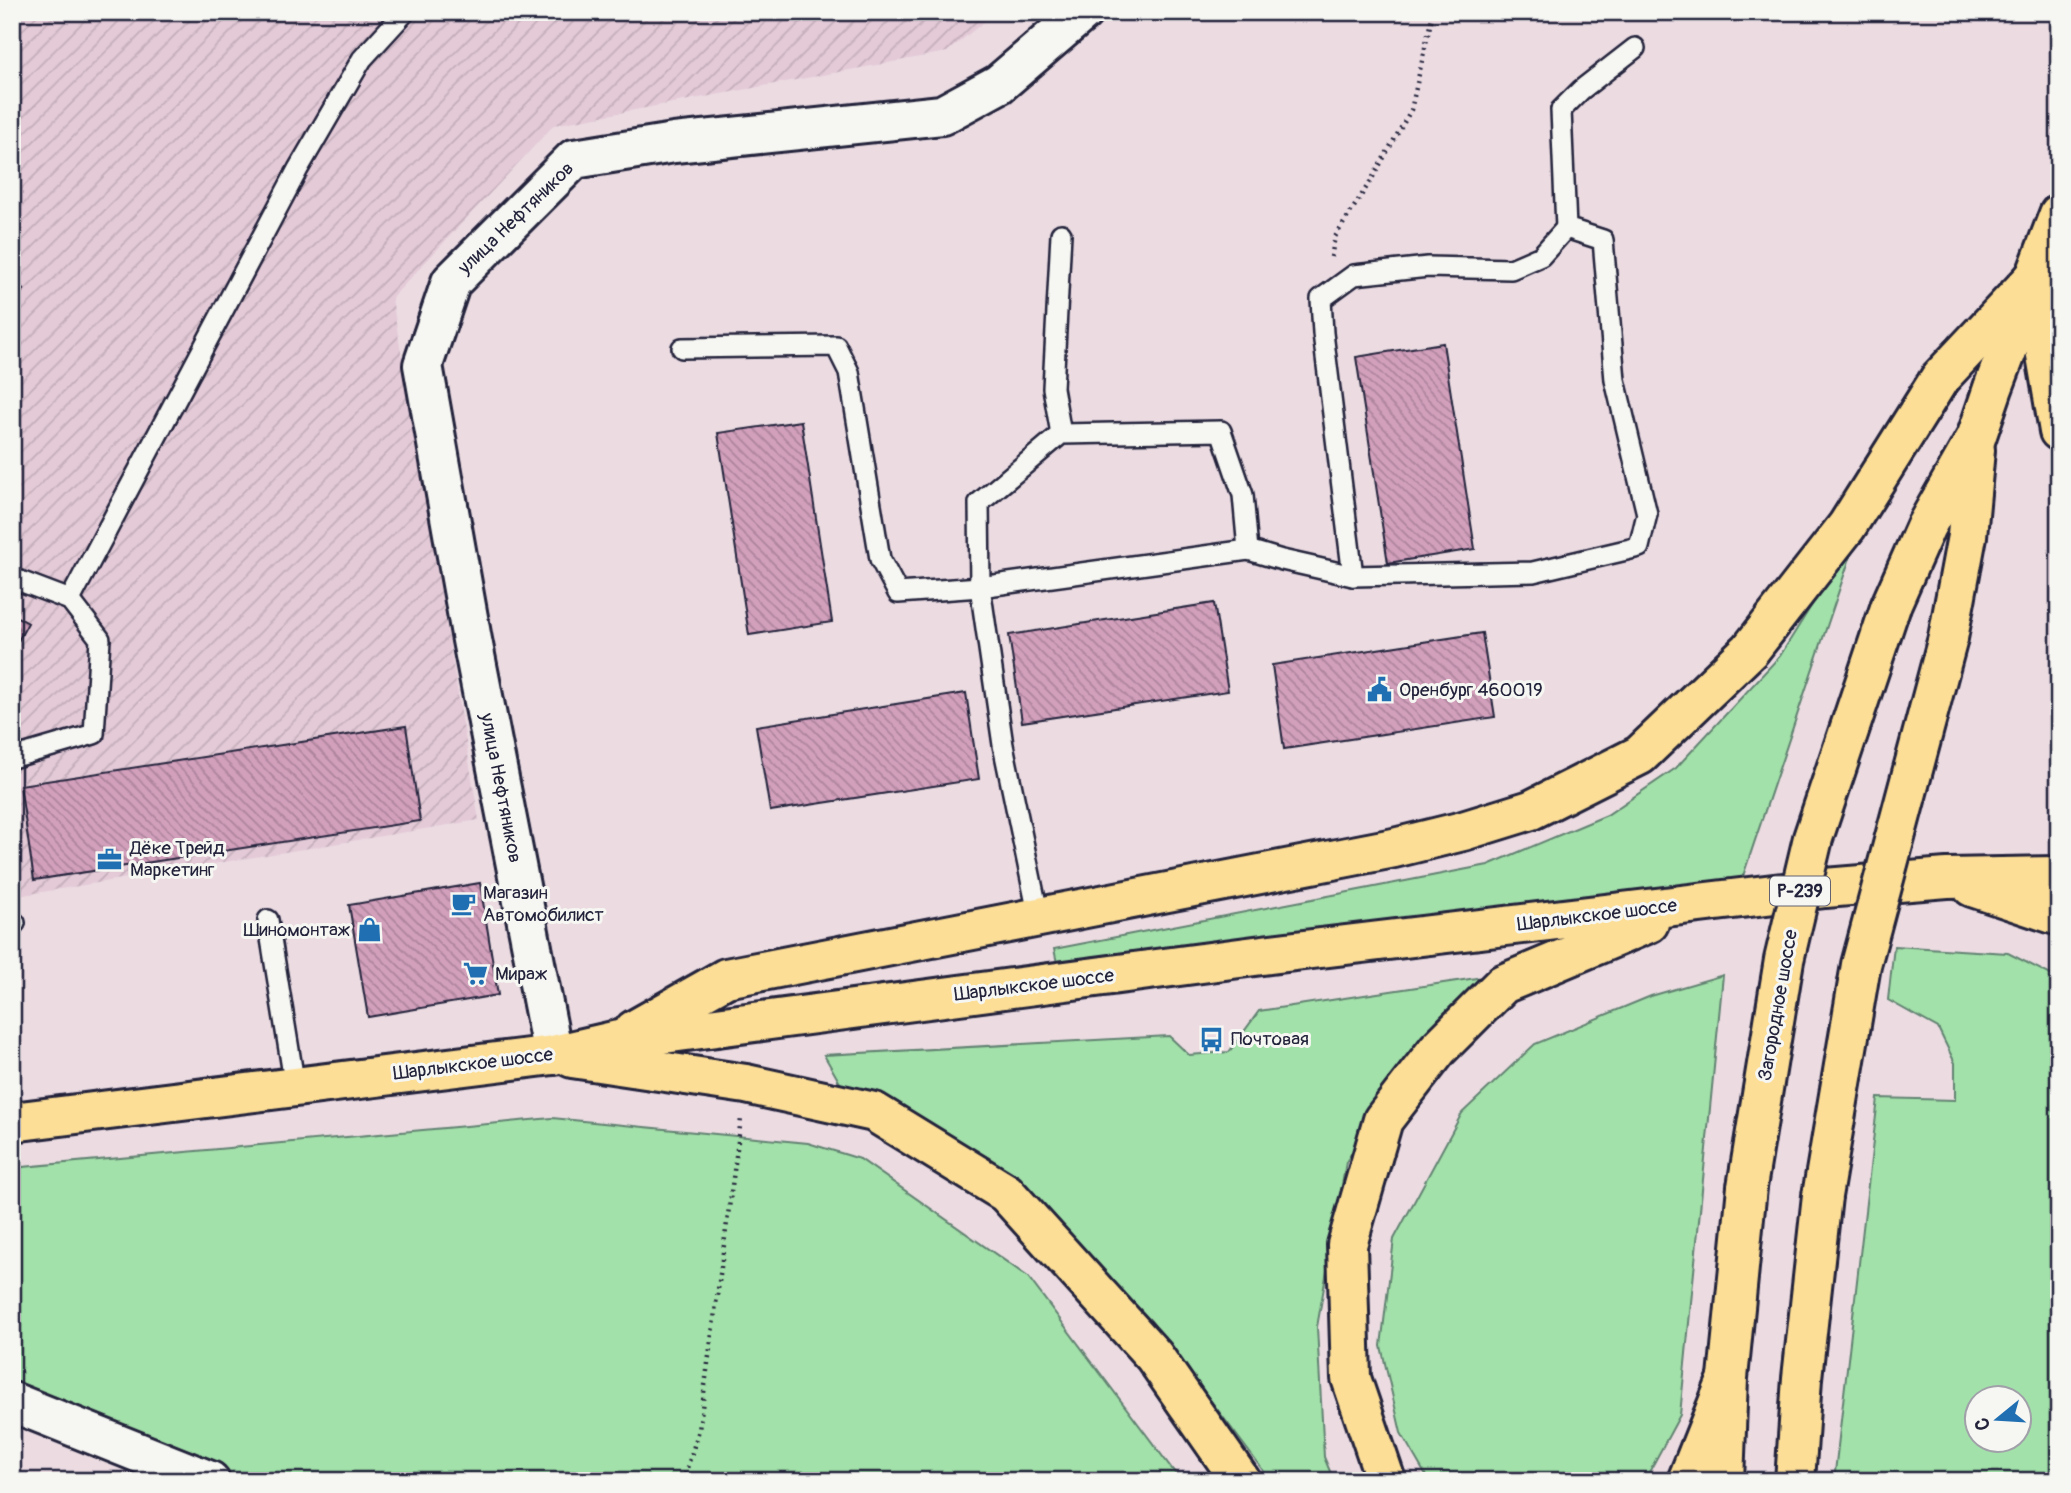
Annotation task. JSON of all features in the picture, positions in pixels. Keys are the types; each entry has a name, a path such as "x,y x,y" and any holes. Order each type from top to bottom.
{"main road":[{"name":"Загородное шоссе","path":"1724,1481 1728,1378 1747,1187 1784,960 1813,838 1891,605 1926,526 1976,438 2059,214"},
{"path":"2033,279 2059,430"},
{"path":"618,1040 726,978 1394,848 1531,810 1640,755 1750,650 1847,526 1940,378 2033,279"},
{"name":"Загородное шоссе","path":"1795,1481 1802,1378 1822,1196 1861,965 1948,638 1967,536 1976,438"},
{"name":"Шарлыкское шоссе","path":"12,1122 553,1055 618,1040 1284,953 1825,888 1947,878 2059,876"},
{"path":"1947,878 2059,916"},
{"path":"1387,1481 1351,1378 1347,1245 1382,1120 1438,1049 1503,984 1701,903"},
{"path":"553,1055 746,1084 874,1112 1006,1194 1154,1356 1241,1481"},
{"path":"1687,1481 1728,1378"}],"street":[{"name":"улица Нефтяников","path":"553,1055 472,640 423,365 451,282 574,159 674,143 942,115 999,84 1083,12"},
{"path":"12,1402 210,1481"}],"lane":[{"path":"70,600 298,169 362,59 405,12"},
{"path":"1353,576 1322,334 1321,299 1354,275 1428,267 1511,269 1541,256 1566,228 1561,110 1581,90 1635,48"},
{"path":"682,348 836,345 849,372 880,559 898,593 980,587 1248,550 1353,576 1533,572 1639,547 1647,514 1615,380 1603,240 1566,228"},
{"path":"1061,234 1053,388 1061,434"},
{"path":"1040,918 1003,745 980,587 979,503 1061,434 1221,430 1243,495 1248,550"},
{"path":"12,578 70,600 100,639 94,734 12,758"},
{"path":"268,920 295,1087"}],"path":[{"path":"1321,299 1335,237 1411,110 1433,12"},
{"path":"682,1481 699,1430 746,1084"}],"shaded area":[{"path":"12,12 996,12 947,52 554,125 392,298 479,820 12,897"}],"green space":[{"path":"1860,528 1741,882 1057,963 1054,949 1488,865 1607,815 1676,768 1780,656"},
{"path":"1894,946 2008,953 2059,979 2059,1481 1834,1481 1878,1098 1955,1100 1955,1063 1938,1028 1888,1000"},
{"path":"1723,975 1680,1415 1647,1476 1642,1481 1429,1481 1401,1433 1381,1346 1394,1239 1462,1113 1535,1044 1651,996"},
{"path":"1483,977 1439,1018 1346,1162 1317,1327 1324,1457 1334,1481 1271,1481 1151,1321 1028,1194 844,1090 824,1055 1169,1036 1189,1055 1229,1052 1259,1011"},
{"path":"552,1118 808,1143 860,1159 1028,1277 1181,1481 236,1481 12,1395 12,1168"}],"building":[{"path":"12,277 24,290 12,300"},
{"path":"1443,343 1475,549 1388,563 1356,357"},
{"path":"801,421 832,622 749,635 718,433"},
{"path":"1214,603 1228,691 1022,722 1009,635"},
{"path":"12,614 28,623 12,652"},
{"path":"1482,633 1495,717 1284,749 1272,665"},
{"path":"966,693 979,779 770,811 756,726"},
{"path":"406,726 420,821 34,880 20,785"},
{"path":"480,883 498,995 368,1017 349,905"}],"place":[{"name":"Оренбург 460019","path":"1379,690"},
{"name":"Дёке Трейд Маркетинг","path":"110,859"},
{"name":"Магазин Автомобилист","path":"463,904"},
{"name":"Шиномонтаж","path":"370,930"},
{"name":"Мираж","path":"475,974"},
{"name":"Почтовая","path":"1211,1039"}]}
